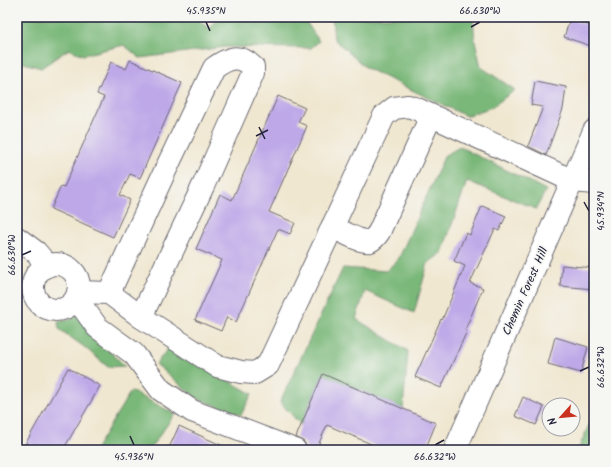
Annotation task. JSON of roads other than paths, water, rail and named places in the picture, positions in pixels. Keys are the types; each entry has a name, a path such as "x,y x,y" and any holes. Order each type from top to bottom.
{"street":[{"path":"109,293 164,171 214,68 230,59 239,58 248,61 253,67 252,73 204,184 141,317"},
{"path":"77,295 109,293 141,317 217,366 241,372 255,373 268,365 384,116 394,108 408,106 417,109 573,181 594,183"},
{"path":"332,227 362,240 369,241 374,238 379,232 431,116"},
{"name":"Chemin Forest Hill","path":"455,450 594,131"},
{"path":"17,238 36,252 48,266"},
{"path":"58,264 66,266 77,277 79,285 77,295 72,304 66,308 59,310 51,309 40,303 35,296 33,289 34,281 37,274 48,266 58,264"},
{"path":"77,295 97,327 134,354 161,390 192,411 295,450"}]}
